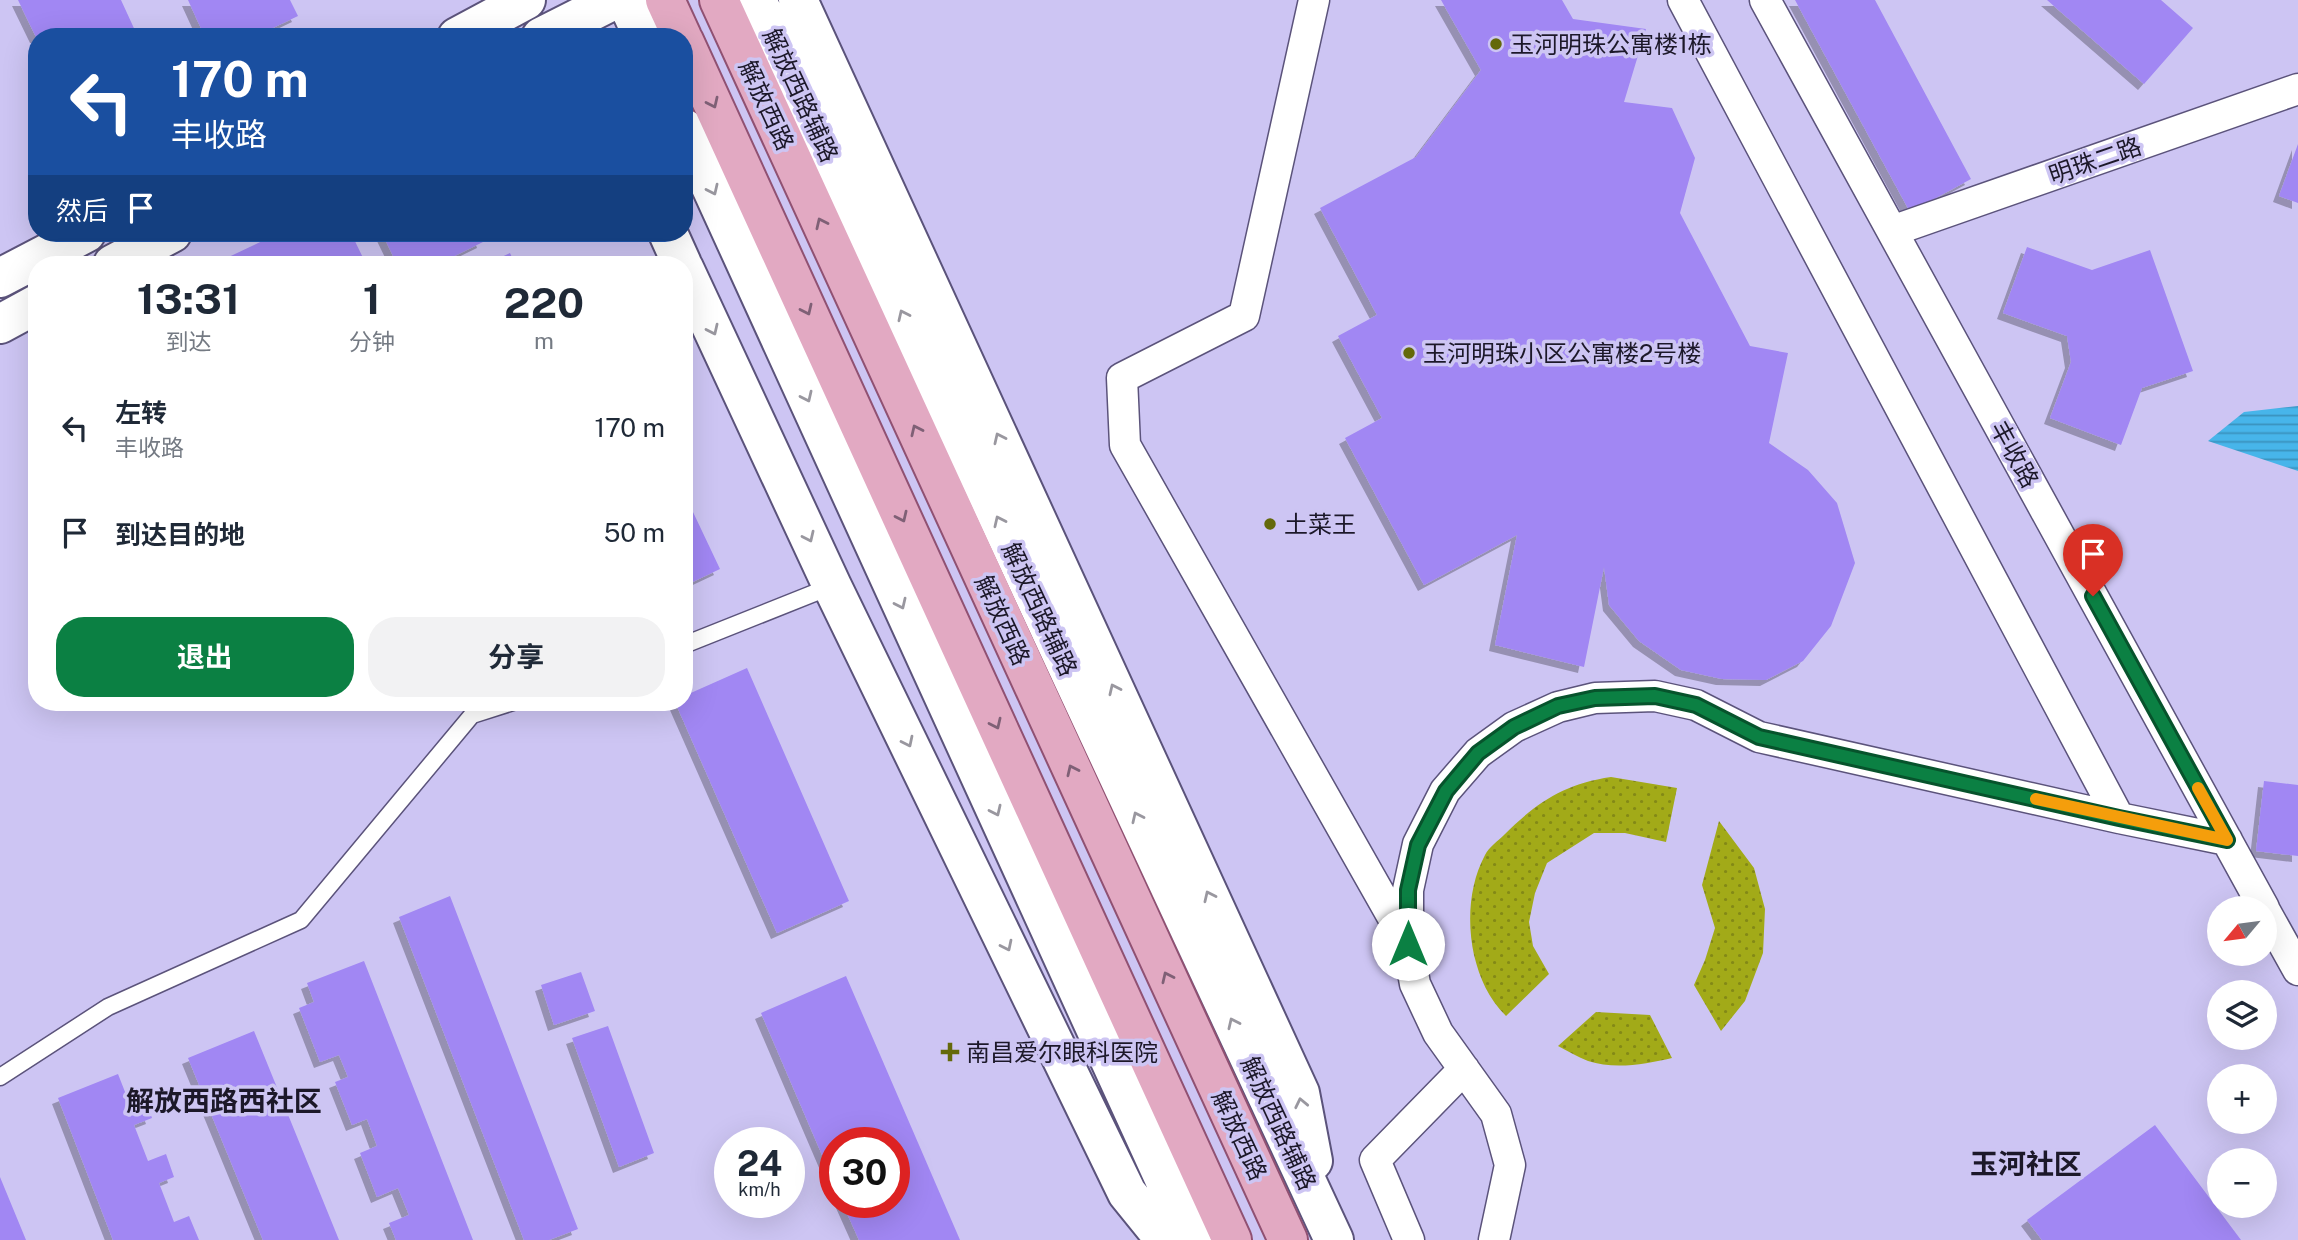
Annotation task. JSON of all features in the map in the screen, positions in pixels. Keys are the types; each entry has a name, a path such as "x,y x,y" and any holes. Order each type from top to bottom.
{"main road":[{"path":"474,28 526,0"},
{"path":"562,24 614,0"},
{"path":"626,0 639,28"},
{"name":"解放西路","path":"665,0 678,28"},
{"name":"解放西路","path":"719,0 1288,1240"},
{"name":"解放西路辅路","path":"757,0 1329,1229"},
{"name":"解放西路辅路","path":"798,0 1300,1093 1329,1229"},
{"name":"解放西路","path":"693,61 1232,1240"},
{"path":"693,148 1192,1240"},
{"path":"42,256 69,242"},
{"path":"128,256 155,242"},
{"path":"0,278 28,263"},
{"path":"693,287 832,586 1127,1193 1165,1240"},
{"path":"0,324 28,309"}],"street":[{"path":"1314,0 1244,316 1122,378 1125,445 1408,944"},
{"path":"1683,0 2119,818"},
{"name":"丰收路","path":"1765,0 2257,896"},
{"name":"明珠二路","path":"1892,231 2298,89"},
{"path":"1493,1240 1510,1165 1496,1114 1437,1033 1415,984 1408,944 1408,890 1418,845 1446,791 1478,753 1514,727 1558,706 1595,698 1655,696 1696,705 1759,737 2227,840"},
{"name":"丰收路","path":"2277,932 2298,970"},
{"path":"1409,1240 1375,1160 1464,1069"}],"lane":[{"path":"693,641 832,586"},
{"path":"0,1077 108,1007 301,920 472,715 485,711"}],"shaded area":[{"path":"1611,777 1677,788 1666,842 1625,833 1594,833 1547,863 1535,893 1529,922 1533,946 1549,974 1506,1016 1486,988 1474,955 1471,904 1485,855 1516,823 1552,796 1579,784"},
{"path":"1719,821 1754,868 1765,909 1763,953 1745,1001 1721,1031 1694,985 1715,928 1702,885"},
{"path":"1596,1012 1650,1015 1672,1058 1620,1066 1598,1064 1558,1046"}],"water":[{"path":"2298,406 2298,471 2208,441 2244,412"}],"building":[{"path":"18,0 121,0 134,28 32,28"},
{"path":"188,0 290,0 298,16 273,28 201,28"},
{"path":"1441,0 1562,0 1573,19 1646,29 1624,102 1672,108 1695,158 1680,213 1750,346 1788,353 1769,443 1808,470 1837,503 1855,563 1831,626 1803,661 1766,680 1722,679 1681,670 1639,641 1609,605 1604,567 1584,667 1495,645 1517,535 1424,585 1345,438 1382,418 1338,336 1377,315 1320,208 1416,157 1481,70"},
{"path":"1795,0 1875,0 1971,179 1910,212"},
{"path":"2047,0 2161,0 2193,28 2144,84"},
{"path":"2298,144 2298,203 2279,196"},
{"path":"260,242 355,242 362,256 231,256"},
{"path":"386,242 483,242 454,256 393,256"},
{"path":"2027,247 2092,270 2150,250 2193,371 2142,388 2121,445 2050,418 2071,362 2067,336 2003,313"},
{"path":"693,512 720,569 693,582"},
{"path":"747,668 849,901 777,933 679,711 693,711 693,692"},
{"path":"2264,781 2298,785 2298,856 2256,851"},
{"path":"450,896 578,1229 549,1240 524,1240 399,917"},
{"path":"364,961 473,1240 396,1240 389,1223 409,1215 398,1188 377,1197 360,1153 377,1146 367,1119 352,1125 335,1082 348,1077 339,1055 320,1062 299,1008 314,1002 307,983"},
{"path":"581,972 595,1011 554,1025 541,985"},
{"path":"846,976 960,1240 859,1240 849,1218 910,1218 910,1127 819,1127 819,1148 761,1013"},
{"path":"608,1026 654,1153 619,1167 572,1038"},
{"path":"254,1031 339,1240 263,1240 188,1058"},
{"path":"118,1074 127,1097 142,1091 152,1118 134,1125 148,1161 166,1154 174,1177 159,1183 174,1222 189,1216 199,1240 113,1240 58,1098"},
{"path":"2155,1125 2207,1195 2207,1218 2225,1218 2241,1240 2042,1240 2027,1220"},
{"path":"0,1177 26,1240 0,1240"}],"slow traffic":[{"path":"2036,799 2227,840 2198,788"}],"place":[{"name":"玉河明珠公寓楼1栋","path":"1496,44"},
{"name":"玉河明珠小区公寓楼2号楼","path":"1409,353"},
{"name":"土菜王","path":"1270,524"},
{"name":"南昌爱尔眼科医院","path":"950,1052"}],"district":[{"name":"解放西路西社区","path":"224,1100"},
{"name":"玉河社区","path":"2026,1163"}],"route":[{"path":"1408,944 1408,890 1418,845 1446,791 1478,753 1514,727 1558,706 1595,698 1655,696 1696,705 1759,737 2227,840 2093,596"}]}
